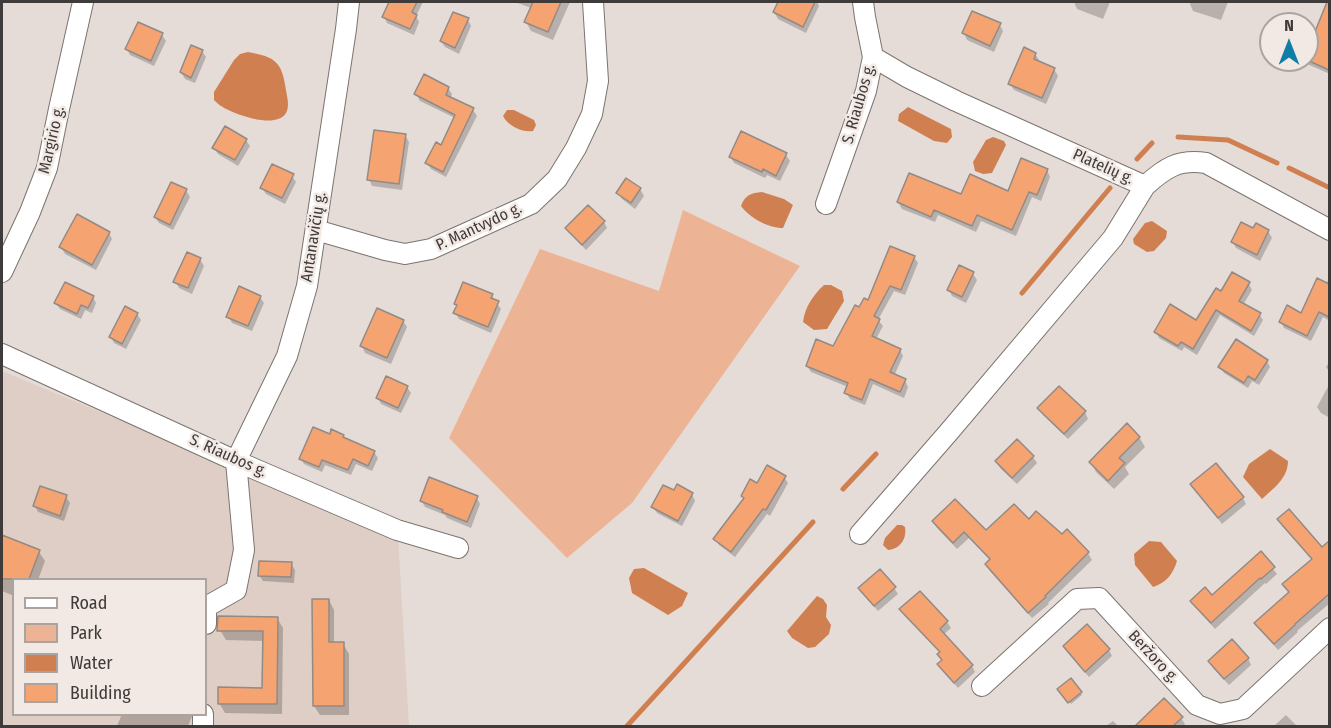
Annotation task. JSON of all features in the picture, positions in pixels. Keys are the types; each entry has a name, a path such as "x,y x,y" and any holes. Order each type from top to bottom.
{"street":[{"name":"Margirio g.","path":"2,272 30,212 47,168 83,2"},
{"name":"Antanavičių g.","path":"236,461 287,356 307,286 349,2"},
{"name":"P. Mantvydo g.","path":"316,230 405,254 431,249 531,204 557,179 576,148 591,114 598,81 593,2"},
{"name":"S. Riaubos g.","path":"826,204 866,91 873,57 863,2"},
{"name":"Platelių g.","path":"873,57 956,101 1145,186 1161,171 1180,162 1206,163 1329,230"},
{"path":"860,534 956,425 1113,238 1145,186"},
{"name":"S. Riaubos g.","path":"2,354 236,461 397,530 458,548"},
{"path":"207,606 236,590 244,550 236,461"},
{"name":"Beržoro g.","path":"982,686 1077,599 1099,598 1197,705 1220,714 1243,709 1329,628"}],"shaded area":[{"path":"2,371 398,536 409,726 2,726"}],"green space":[{"path":"683,210 800,266 632,503 567,558 449,438 540,249 659,291"}],"water":[{"path":"248,52 265,56 280,67 288,104 286,113 281,118 254,119 227,109 214,100 214,92 234,60 240,54"},
{"path":"908,107 951,129 952,137 947,143 934,141 898,121 899,114"},
{"path":"507,110 514,110 534,120 536,125 533,131 520,130 508,123 503,116"},
{"path":"993,137 1004,141 1006,145 992,173 983,174 975,171 973,162 986,140"},
{"path":"762,192 784,199 793,205 783,228 760,222 741,206 749,195"},
{"path":"1152,221 1167,231 1166,238 1154,251 1147,252 1134,244 1133,239 1145,223"},
{"path":"824,285 831,285 842,291 844,301 827,329 814,330 803,322 804,317 810,302"},
{"path":"1270,449 1288,461 1286,473 1262,499 1243,477 1249,464"},
{"path":"897,525 905,527 904,539 896,548 888,550 883,545 885,538"},
{"path":"1149,541 1161,542 1177,561 1168,577 1153,587 1135,565 1134,554"},
{"path":"644,568 688,593 682,606 668,615 632,593 629,578 634,569"},
{"path":"817,596 827,605 826,617 831,625 829,634 815,647 808,648 792,638 787,631"}],"building":[{"path":"389,2 417,2 412,12 417,15 410,29 382,17"},
{"path":"533,2 561,2 548,32 524,22"},
{"path":"778,2 815,2 803,27 773,12"},
{"path":"1329,2 1329,70 1319,65 1319,22"},
{"path":"972,11 1001,23 990,46 962,33"},
{"path":"453,12 469,18 455,48 440,41"},
{"path":"138,22 163,33 151,61 125,49"},
{"path":"191,45 203,50 191,78 180,72"},
{"path":"1024,47 1036,53 1034,59 1055,68 1042,98 1008,84"},
{"path":"424,74 449,87 446,95 474,108 443,172 425,163 436,142 441,145 455,115 414,94"},
{"path":"225,126 247,139 235,160 212,148"},
{"path":"374,130 406,134 399,184 367,180"},
{"path":"741,131 787,153 776,176 729,157"},
{"path":"1021,158 1048,169 1037,195 1029,192 1012,230 977,215 972,226 934,210 931,217 897,202 909,173 961,194 970,174 1008,191"},
{"path":"272,164 294,174 282,198 260,188"},
{"path":"626,178 641,188 631,203 616,193"},
{"path":"171,182 187,189 170,225 154,217"},
{"path":"588,205 605,221 582,245 565,228"},
{"path":"77,214 110,232 92,265 59,247"},
{"path":"1241,222 1253,228 1256,223 1269,230 1257,255 1231,242"},
{"path":"890,246 915,256 901,290 890,286 874,316 880,319 872,336 901,349 890,372 906,379 900,392 870,379 862,400 844,393 848,383 806,366 816,339 833,346 855,305 859,307 864,298 868,300"},
{"path":"187,252 201,258 188,288 173,282"},
{"path":"959,265 974,272 962,297 947,290"},
{"path":"1232,272 1250,282 1239,301 1261,313 1251,331 1216,310 1193,349 1181,342 1178,346 1154,332 1170,304 1196,320 1216,288 1221,291"},
{"path":"1317,278 1329,284 1329,317 1319,312 1307,336 1279,322 1287,305 1301,313"},
{"path":"65,282 94,296 88,308 81,305 77,314 54,303"},
{"path":"463,282 493,294 491,298 499,301 488,327 453,313 457,305 454,304"},
{"path":"239,286 261,296 248,326 226,317"},
{"path":"125,306 138,313 122,344 109,337"},
{"path":"377,308 404,320 387,358 360,346"},
{"path":"1236,339 1268,360 1255,380 1248,376 1244,383 1218,367"},
{"path":"386,376 408,386 398,408 376,398"},
{"path":"1059,386 1086,411 1064,434 1037,408"},
{"path":"1127,423 1140,437 1119,458 1125,463 1108,481 1089,462"},
{"path":"313,427 330,434 331,429 375,451 368,466 353,459 348,470 322,460 319,467 299,459"},
{"path":"1017,439 1034,456 1012,478 995,461"},
{"path":"1216,463 1244,497 1218,518 1190,484"},
{"path":"767,465 786,476 766,510 763,509 731,552 713,539 744,498 741,496 750,479 757,483"},
{"path":"429,477 478,496 467,522 420,501"},
{"path":"677,484 693,493 678,521 651,507 663,485 674,490"},
{"path":"40,486 67,495 60,516 33,506"},
{"path":"955,499 986,530 1014,504 1029,519 1036,511 1062,534 1067,529 1089,552 1028,613 985,564 990,559 964,532 953,543 932,521"},
{"path":"1289,509 1322,547 1329,541 1329,594 1274,644 1254,623 1289,592 1282,584 1312,559 1277,519"},
{"path":"2,535 40,550 29,578 2,579"},
{"path":"1261,551 1275,567 1211,623 1190,601 1205,587 1212,595"},
{"path":"259,561 292,562 291,577 258,576"},
{"path":"880,569 896,587 874,606 858,588"},
{"path":"920,591 948,621 940,629 973,665 954,683 937,664 942,660 937,654 940,652 899,609"},
{"path":"312,599 329,599 329,642 344,642 344,706 313,706"},
{"path":"218,616 278,617 277,704 218,704 218,687 262,688 263,631 217,631"},
{"path":"1087,624 1110,649 1085,672 1063,646"},
{"path":"1232,639 1249,658 1224,679 1208,661"},
{"path":"1071,678 1082,692 1068,703 1057,689"},
{"path":"1164,698 1183,717 1173,726 1135,726"}],"waterway":[{"path":"1178,137 1228,140 1277,163"},
{"path":"1137,159 1152,143"},
{"path":"1289,168 1330,188"},
{"path":"1022,293 1110,188"},
{"path":"843,489 876,454"},
{"path":"627,726 813,522"}]}
